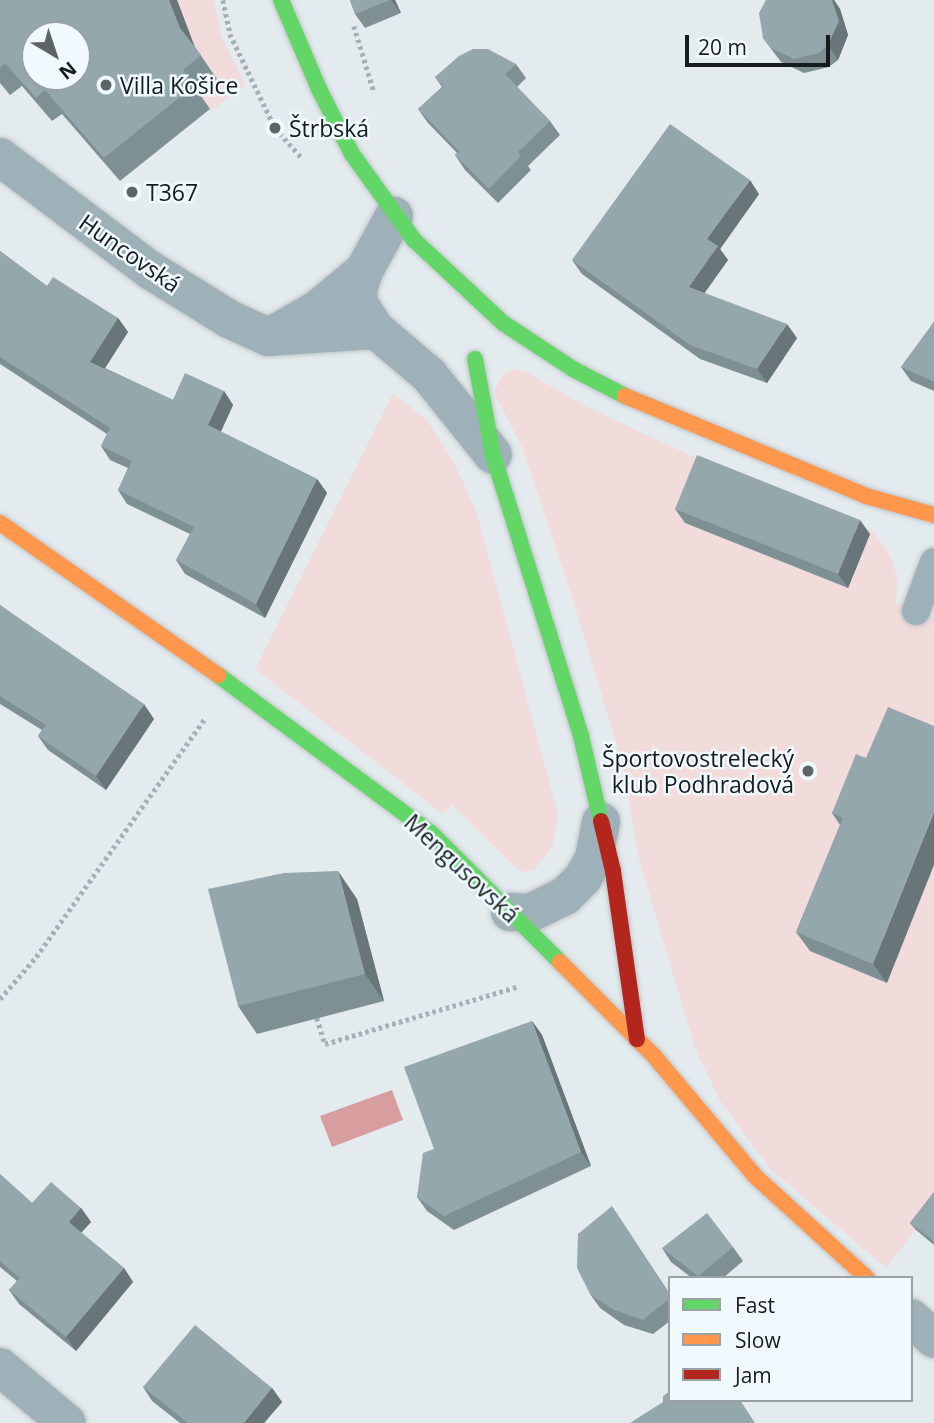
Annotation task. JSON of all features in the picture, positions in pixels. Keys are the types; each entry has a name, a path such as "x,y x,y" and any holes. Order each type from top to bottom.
{"street":[{"path":"281,0 319,89 352,153 394,216 414,240 503,323 573,369 630,399 866,496 934,515"},
{"name":"Huncovská","path":"0,158 150,270 229,319 268,337"},
{"path":"394,216 364,271 358,289 359,304 376,330 429,374 494,455"},
{"path":"268,337 318,309 364,271"},
{"path":"429,374 453,373 475,359 503,323"},
{"path":"268,337 376,330"},
{"path":"475,359 494,455 581,736 613,871 637,1040"},
{"name":"Mengusovská","path":"0,523 229,683 431,833 637,1040 757,1177 865,1276"},
{"path":"510,912 530,913 565,896 583,878 594,858 601,822"},
{"path":"913,1320 934,1339"},
{"path":"0,1367 67,1423"}],"lane":[{"path":"916,611 934,562"}],"path":[{"path":"223,0 230,34 275,128 302,158"},
{"path":"354,26 377,103"},
{"path":"0,999 36,957 229,683"},
{"path":"317,1018 326,1044 569,971"}],"shaded area":[{"path":"177,0 214,0 221,35 245,84 211,111 199,93 196,51"},
{"name":"Športovostrelecký klub Podhradová","path":"515,369 527,372 585,406 711,465 874,532 890,555 898,580 896,604 934,616 934,1206 886,1268 769,1168 719,1099 695,1048 639,859 624,769 577,613 521,445 494,392 504,373"},
{"path":"393,393 427,420 454,462 477,514 558,814 552,848 534,870 523,872 514,866 452,805 443,814 255,669"},
{"path":"392,1090 403,1120 332,1147 320,1116"}],"building":[{"name":"Villa Košice","path":"0,0 169,0 180,28 201,55 183,70 194,86 104,158 46,91 91,91 91,21 21,21 21,81 5,63 0,68"},
{"path":"350,0 390,0 355,14"},
{"path":"766,0 832,0 839,21 828,45 819,53 794,59 771,48 763,38 759,13"},
{"path":"473,49 488,49 516,64 505,74 550,121 518,152 521,156 489,189 455,155 459,151 418,109 443,86 435,77 459,56"},
{"name":"Villa Košice","path":"30,91 44,91 36,98"},
{"path":"670,124 750,180 707,239 718,246 689,287 787,324 757,369 690,345 572,260"},
{"path":"0,251 47,286 53,277 118,318 90,362 173,400 185,373 224,391 208,425 317,479 256,604 176,560 194,527 118,490 132,461 101,446 110,428 0,357"},
{"path":"934,322 934,382 901,367"},
{"path":"697,455 860,520 838,574 675,509"},
{"path":"0,605 144,704 96,776 38,736 46,725 0,696"},
{"path":"888,707 934,726 934,812 873,964 796,932 843,818 832,813 856,754 866,758"},
{"path":"338,871 365,974 238,1006 208,889 284,873"},
{"path":"532,1021 581,1152 444,1216 417,1197 423,1153 434,1149 404,1067"},
{"path":"0,1174 32,1203 51,1182 81,1208 69,1222 124,1268 66,1337 9,1290 20,1278 0,1261"},
{"path":"934,1192 934,1241 910,1223"},
{"path":"612,1206 668,1291 668,1300 643,1320 614,1310 590,1294 577,1268 578,1234"},
{"path":"707,1213 733,1247 698,1276 662,1248"},
{"path":"195,1325 272,1388 244,1423 188,1423 143,1387"},
{"path":"668,1392 668,1402 741,1402 755,1423 630,1423 663,1402 663,1396"}],"traffic: fast":[{"path":"281,0 319,89 352,154 414,240 503,323 573,369 625,396"},
{"path":"475,359 493,455 581,736 601,821"},
{"path":"218,675 431,833 560,962"}],"traffic: slow":[{"path":"625,396 866,496 934,515"},
{"path":"0,523 218,675"},
{"path":"560,962 654,1056 756,1177 865,1276"}],"traffic: jam":[{"path":"601,821 613,871 637,1039"}],"place":[{"name":"Villa Košice","path":"106,85"},
{"name":"Štrbská","path":"275,128"},
{"name":"T367","path":"132,192"},
{"name":"Športovostrelecký klub Podhradová","path":"808,771"}]}
